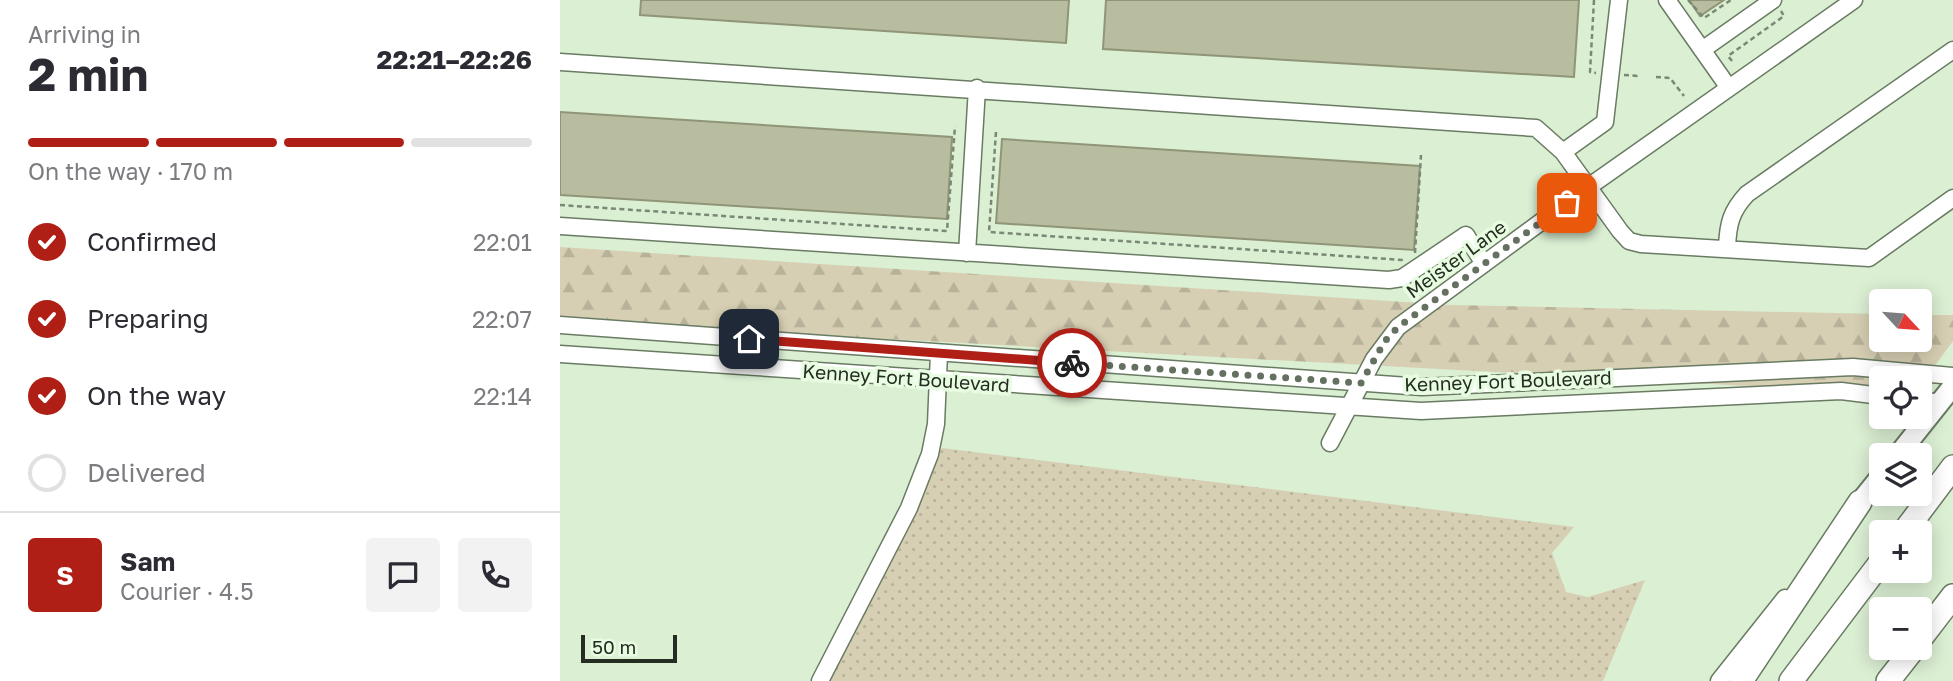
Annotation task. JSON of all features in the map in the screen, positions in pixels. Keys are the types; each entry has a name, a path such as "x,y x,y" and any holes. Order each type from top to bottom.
{"highway":[{"path":"1913,520 1950,471"},
{"path":"1741,681 1860,502"},
{"path":"1791,681 1869,578"},
{"path":"1932,623 1953,596"},
{"path":"1888,681 1904,660"}],"main road":[{"path":"1909,443 1946,403 1953,386"},
{"path":"1860,502 1869,491"}],"street":[{"path":"1563,152 1605,122 1619,0"},
{"path":"1667,0 1729,88"},
{"name":"Meister Lane","path":"1330,443 1347,407 1385,341 1398,327 1587,188 1854,0"},
{"path":"1702,50 1775,3"},
{"path":"1727,247 1728,223 1734,208 1747,194 1953,50"},
{"path":"560,62 976,88 1536,128 1563,152 1587,188 1629,241 1869,258 1953,198"},
{"path":"967,253 976,88"},
{"path":"560,226 1389,280 1402,278 1466,235 1484,264"},
{"name":"Kenney Fort Boulevard","path":"560,326 1422,387 1853,367 1953,376"},
{"path":"820,681 909,508 921,477 936,424 940,381 939,353"},
{"name":"Kenney Fort Boulevard","path":"560,354 1421,411 1840,391 1869,395"},
{"path":"1719,681 1860,502"}],"path":[{"path":"1594,0 1590,72 1602,73"},
{"path":"1688,0 1701,18 1731,0"},
{"path":"1732,61 1728,56 1784,16 1775,3"},
{"path":"1618,75 1639,76"},
{"path":"1656,77 1671,78 1684,96"},
{"path":"560,205 947,231 955,126"},
{"path":"996,132 989,232 1403,260 1413,259 1421,155"},
{"path":"1403,260 1406,265"}],"green space":[{"path":"560,247 1451,305 1869,314 1869,352 1932,352 1932,315 1953,315 1953,341 1932,370 1932,366 1869,366 1869,399 1803,389 560,321"},
{"path":"942,448 1574,527 1552,553 1566,592 1588,597 1645,580 1603,681 829,681"}],"building":[{"path":"641,0 1069,0 1066,43 640,15"},
{"path":"1106,0 1579,0 1574,77 1103,49"},
{"path":"1689,0 1724,0 1700,16"},
{"path":"560,112 952,137 947,219 560,195"},
{"path":"1002,139 1420,166 1414,250 996,223"}],"way so far":[{"path":"1072,363 1361,383 1385,341 1398,327 1567,203"}],"route":[{"path":"749,339 1072,363"}]}
